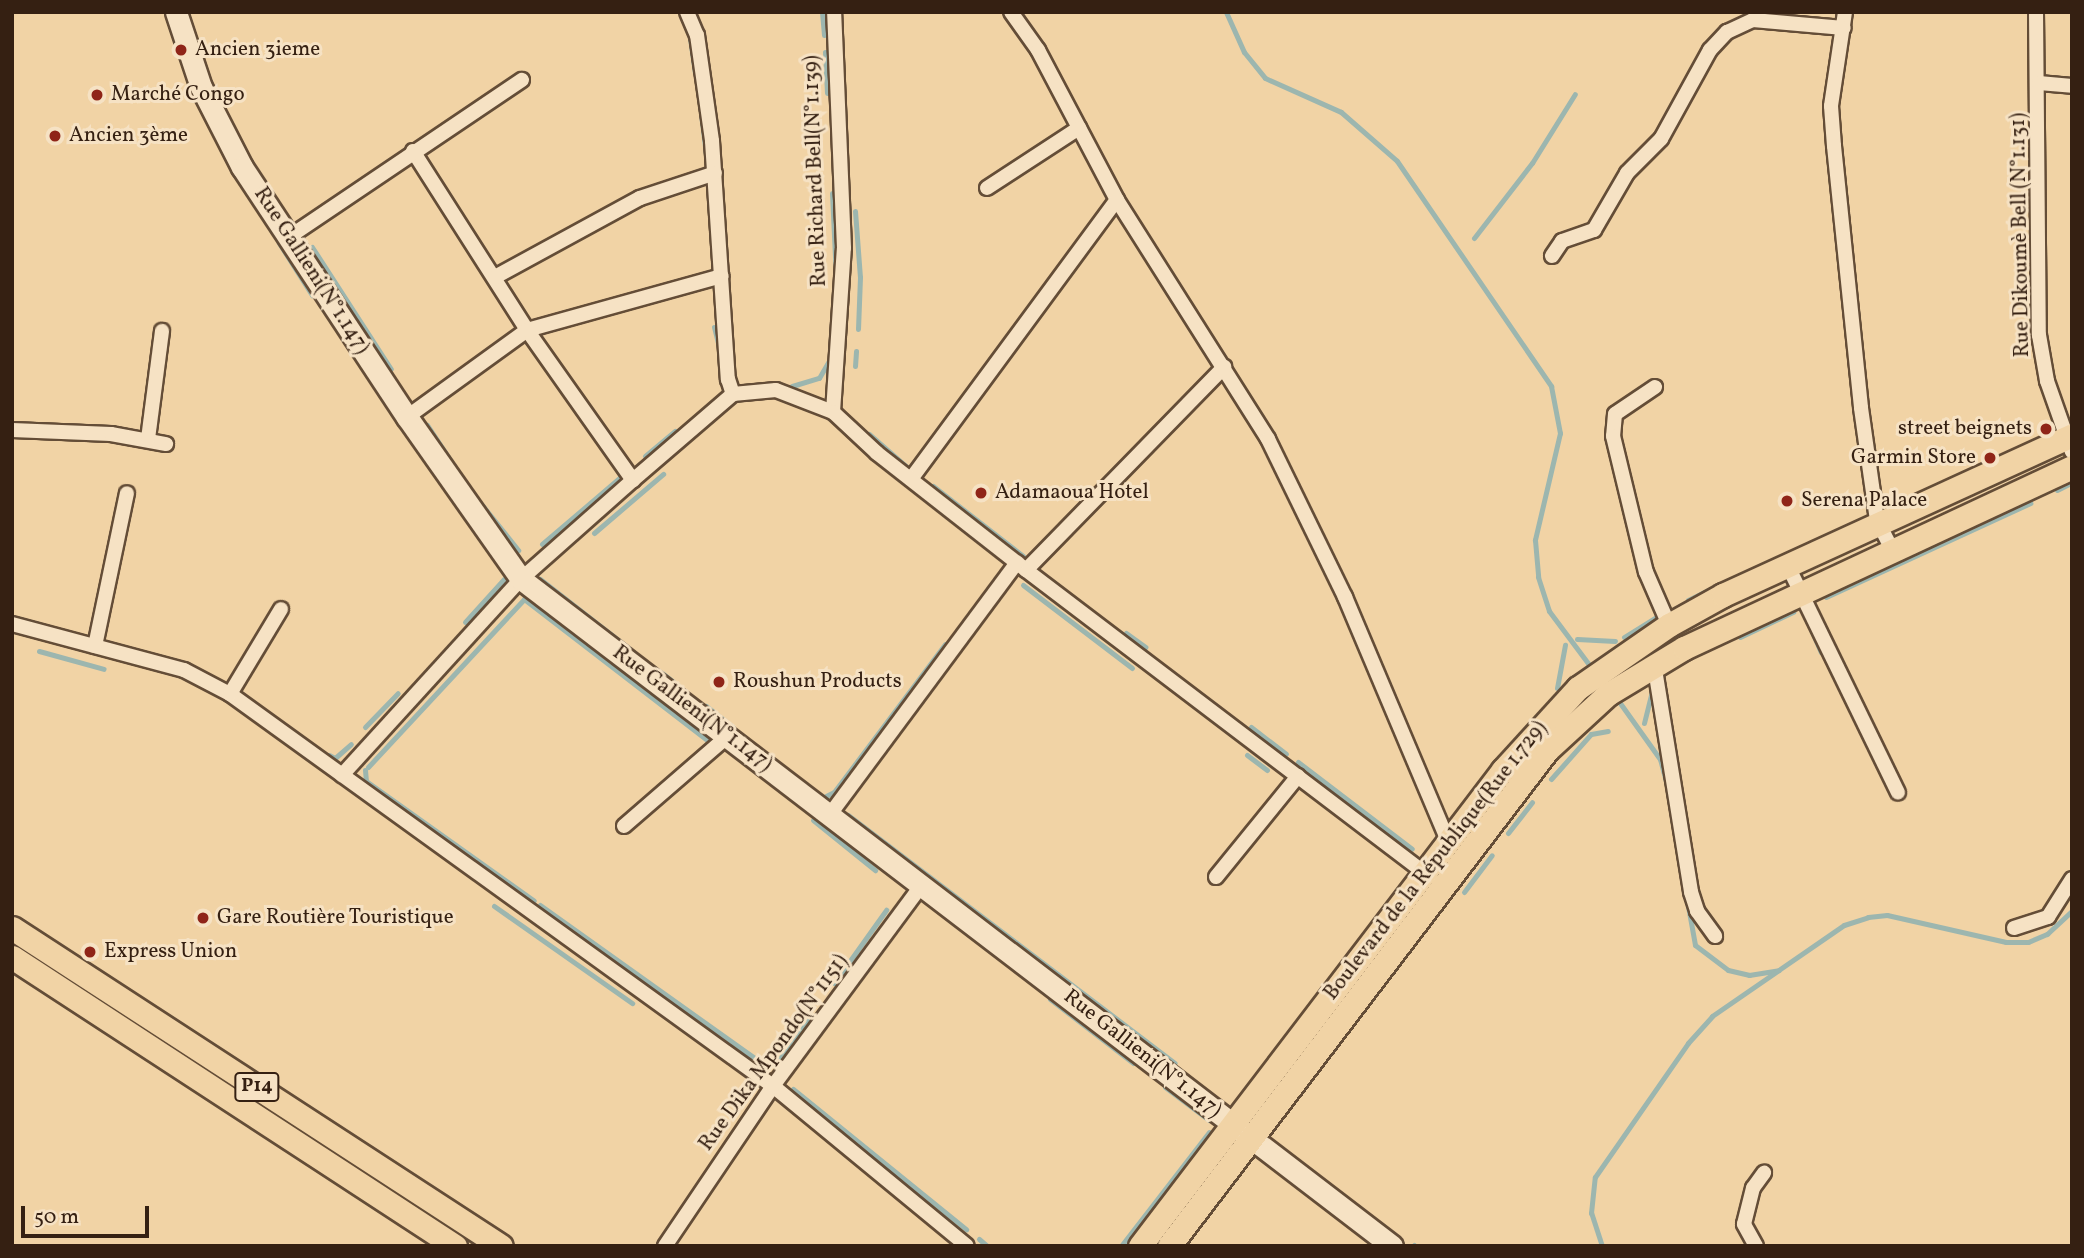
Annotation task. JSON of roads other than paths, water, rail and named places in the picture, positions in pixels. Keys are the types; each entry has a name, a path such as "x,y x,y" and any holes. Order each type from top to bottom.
{"main road":[{"name":"Rue Gallieni(N°1.147)","path":"176,12 211,110 289,237 407,417 522,579 831,813 920,887 1392,1246"},
{"name":"Boulevard de la République(Rue 1.729)","path":"1456,852 1543,722 1598,673 1669,625 1877,520 2070,442"},
{"name":"Boulevard de la République(Rue 1.729)","path":"1140,1246 1232,1125 1456,852 1547,750 1608,694 1654,663 1892,549 2072,467"},
{"name":"Boulevard de la République(Rue 1.729)","path":"1169,1246 1253,1139 1434,880"},
{"name":"P14","path":"12,928 501,1246"},
{"name":"P14","path":"12,957 455,1246"}],"street":[{"path":"687,12 697,35 715,173 727,379 733,394"},
{"name":"Rue Richard Bell(N°1.139)","path":"833,412 844,248 834,12"},
{"path":"1011,12 1038,50 1117,200 1224,367 1311,522 1456,852"},
{"path":"1845,12 1831,106 1861,408 1877,520 1892,549"},
{"name":"Rue Dikoumè Bell (N°1.131)","path":"2036,12 2039,83 2039,335 2070,442"},
{"path":"1552,257 1562,241 1594,230 1627,173 1661,139 1710,50 1727,32 1753,20 1844,28"},
{"path":"289,237 522,80"},
{"path":"2039,83 2072,86"},
{"path":"987,188 1079,128"},
{"path":"413,151 527,330 633,480"},
{"path":"495,278 640,198 715,173"},
{"path":"911,480 1117,200"},
{"path":"407,417 527,330 722,276"},
{"path":"148,439 162,331"},
{"path":"831,813 1021,566 1224,367"},
{"path":"1655,387 1615,414 1613,436 1646,572 1669,625"},
{"path":"342,775 522,579 633,480 733,394 776,390 833,412 911,480 1021,566 1434,880"},
{"path":"12,429 148,439 166,443"},
{"path":"95,646 127,493"},
{"path":"1787,564 1898,793"},
{"path":"230,694 281,608"},
{"path":"12,624 184,670 230,694 773,1086 967,1246"},
{"path":"1654,663 1691,892 1697,911 1715,936"},
{"path":"624,825 728,736"},
{"path":"1216,877 1298,776"},
{"path":"2014,928 2040,923 2072,880"},
{"name":"Rue Dika Mpondo(N°1151)","path":"665,1246 773,1086 920,887"},
{"path":"1756,1246 1744,1224 1754,1188 1764,1173"}],"waterway":[{"path":"822,12 824,35"},
{"path":"1226,12 1244,52 1265,78 1341,112 1397,161 1551,386 1560,433 1535,540 1538,577 1549,611 1593,670"},
{"path":"689,31 695,73"},
{"path":"825,52 827,93"},
{"path":"1474,238 1532,163 1575,94"},
{"path":"701,114 707,163"},
{"path":"832,193 836,277"},
{"path":"855,211 860,277 858,329"},
{"path":"279,243 312,295"},
{"path":"312,247 391,369"},
{"path":"714,327 720,351"},
{"path":"855,366 856,351"},
{"path":"792,386 819,378 831,357"},
{"path":"427,425 454,466"},
{"path":"645,456 675,431"},
{"path":"869,434 907,467"},
{"path":"542,544 625,473"},
{"path":"594,533 663,474"},
{"path":"2057,490 2071,483"},
{"path":"933,486 1023,556"},
{"path":"1826,597 2030,503"},
{"path":"482,505 518,550"},
{"path":"465,622 504,579"},
{"path":"540,579 631,650"},
{"path":"1023,585 1132,668"},
{"path":"1688,600 1711,589"},
{"path":"368,767 524,599 711,743"},
{"path":"1740,637 1793,612"},
{"path":"1624,637 1661,614"},
{"path":"1811,629 1821,652"},
{"path":"1126,633 1145,647"},
{"path":"1577,639 1615,641"},
{"path":"826,796 834,792 945,644"},
{"path":"1557,688 1565,645"},
{"path":"39,651 104,669"},
{"path":"662,673 680,687"},
{"path":"1644,723 1653,687"},
{"path":"365,727 398,693"},
{"path":"1615,696 1660,759 1667,786"},
{"path":"706,706 733,727"},
{"path":"1251,727 1286,754"},
{"path":"1551,779 1591,734 1608,731"},
{"path":"329,755 335,758 351,744"},
{"path":"1247,755 1267,770"},
{"path":"1298,762 1412,849"},
{"path":"365,770 366,781 534,901"},
{"path":"1508,833 1532,802"},
{"path":"848,815 1175,1063"},
{"path":"1672,817 1695,945 1728,970 1749,975 1779,970"},
{"path":"813,820 875,870"},
{"path":"1464,892 1492,855"},
{"path":"540,905 767,1067"},
{"path":"494,906 632,1003"},
{"path":"834,983 886,910"},
{"path":"1602,1246 1591,1213 1595,1177 1688,1043 1712,1016 1844,925 1868,917 1887,915 2006,942 2028,942 2047,934 2072,911"},
{"path":"1050,999 1133,1063"},
{"path":"778,1061 809,1019"},
{"path":"1165,1087 1209,1120"},
{"path":"793,1089 966,1229"},
{"path":"1121,1246 1209,1132"},
{"path":"979,1239 987,1246"}],"place":[{"name":"Ancien 3ieme","path":"181,50"},
{"name":"Marché Congo","path":"97,95"},
{"name":"Ancien 3ème","path":"55,136"},
{"name":"street beignets","path":"2046,429"},
{"name":"Garmin Store","path":"1990,458"},
{"name":"Adamaoua Hotel","path":"981,493"},
{"name":"Serena Palace","path":"1787,501"},
{"name":"Roushun Products","path":"719,682"},
{"name":"Gare Routière Touristique","path":"203,918"},
{"name":"Express Union","path":"90,952"}]}
